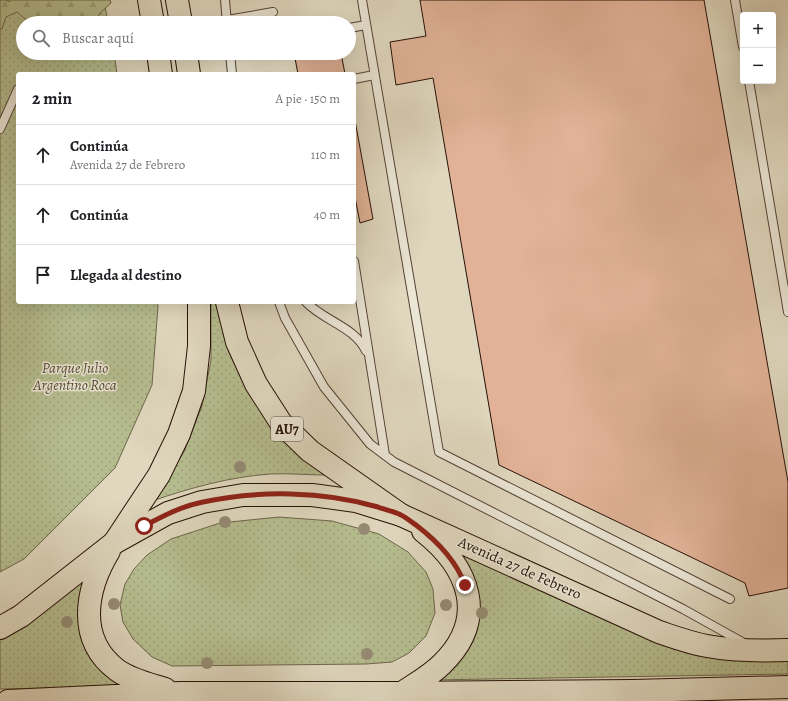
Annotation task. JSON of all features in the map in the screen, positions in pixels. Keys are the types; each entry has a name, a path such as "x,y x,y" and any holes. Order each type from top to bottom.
{"main road":[{"path":"149,0 152,16"},
{"path":"177,0 180,16"},
{"path":"159,60 162,72"},
{"path":"187,60 189,72"},
{"path":"180,693 151,685 126,675 110,663 96,642 90,627 89,616 90,597 100,568 114,543 159,475 179,434 194,391 199,346 199,304"},
{"name":"AU7","path":"228,304 237,342 256,384 281,423 310,451 401,515"},
{"name":"Avenida 27 de Febrero","path":"0,628 21,616 114,543 168,513 202,502 243,495 312,495 356,501 401,515 659,632 707,646 757,651 788,650"},
{"path":"401,515 435,540 449,556 463,578 469,602 468,617 462,636 453,651 436,670 402,693"},
{"path":"8,701 180,693 633,691 788,687"}],"lane":[{"path":"225,0 226,16"},
{"path":"362,0 439,452 730,599"},
{"path":"735,0 740,29"},
{"path":"255,16 273,12"},
{"path":"356,27 366,25"},
{"path":"231,60 232,72"},
{"path":"356,79 374,75"},
{"path":"750,84 788,312"},
{"path":"0,129 16,93"},
{"path":"356,273 385,455"},
{"path":"281,304 285,318 324,387 370,444 385,455 404,467 684,609 757,651"},
{"path":"308,304 314,310 354,334 362,344 370,359"}],"green space":[{"name":"Parque Julio Argentino Roca","path":"0,0 104,0 107,16 16,16 16,60 115,60 117,72 16,72 16,304 158,304 152,385 115,468 24,559 0,572"},
{"path":"0,0 6,0 9,2 10,0 110,0 111,3 98,16 22,16 17,12 6,17 2,29 0,29"},
{"path":"211,304 218,304 230,354 249,394 274,429 325,475 255,475 225,480 152,501 184,452 202,406 211,360"},
{"path":"279,517 332,521 379,534 408,552 426,572 433,589 435,613 426,636 409,653 392,662 366,664 172,666 152,657 133,639 123,622 120,605 125,584 134,569 147,555 171,539 220,523"},
{"path":"444,541 668,644 788,655 788,674 431,680 472,622"},
{"path":"90,573 82,615 139,686 0,689 0,640 17,629"}],"building":[{"path":"420,0 704,0 788,482 788,588 749,596 745,583 499,465 433,78 396,85 390,42 426,36"},
{"path":"295,60 342,60 345,72 298,72"},
{"path":"356,126 373,219 360,223 356,202"}],"route":[{"path":"144,526 168,513 202,502 243,495 312,495 356,501 401,515 435,540 455,563 465,585"}]}
